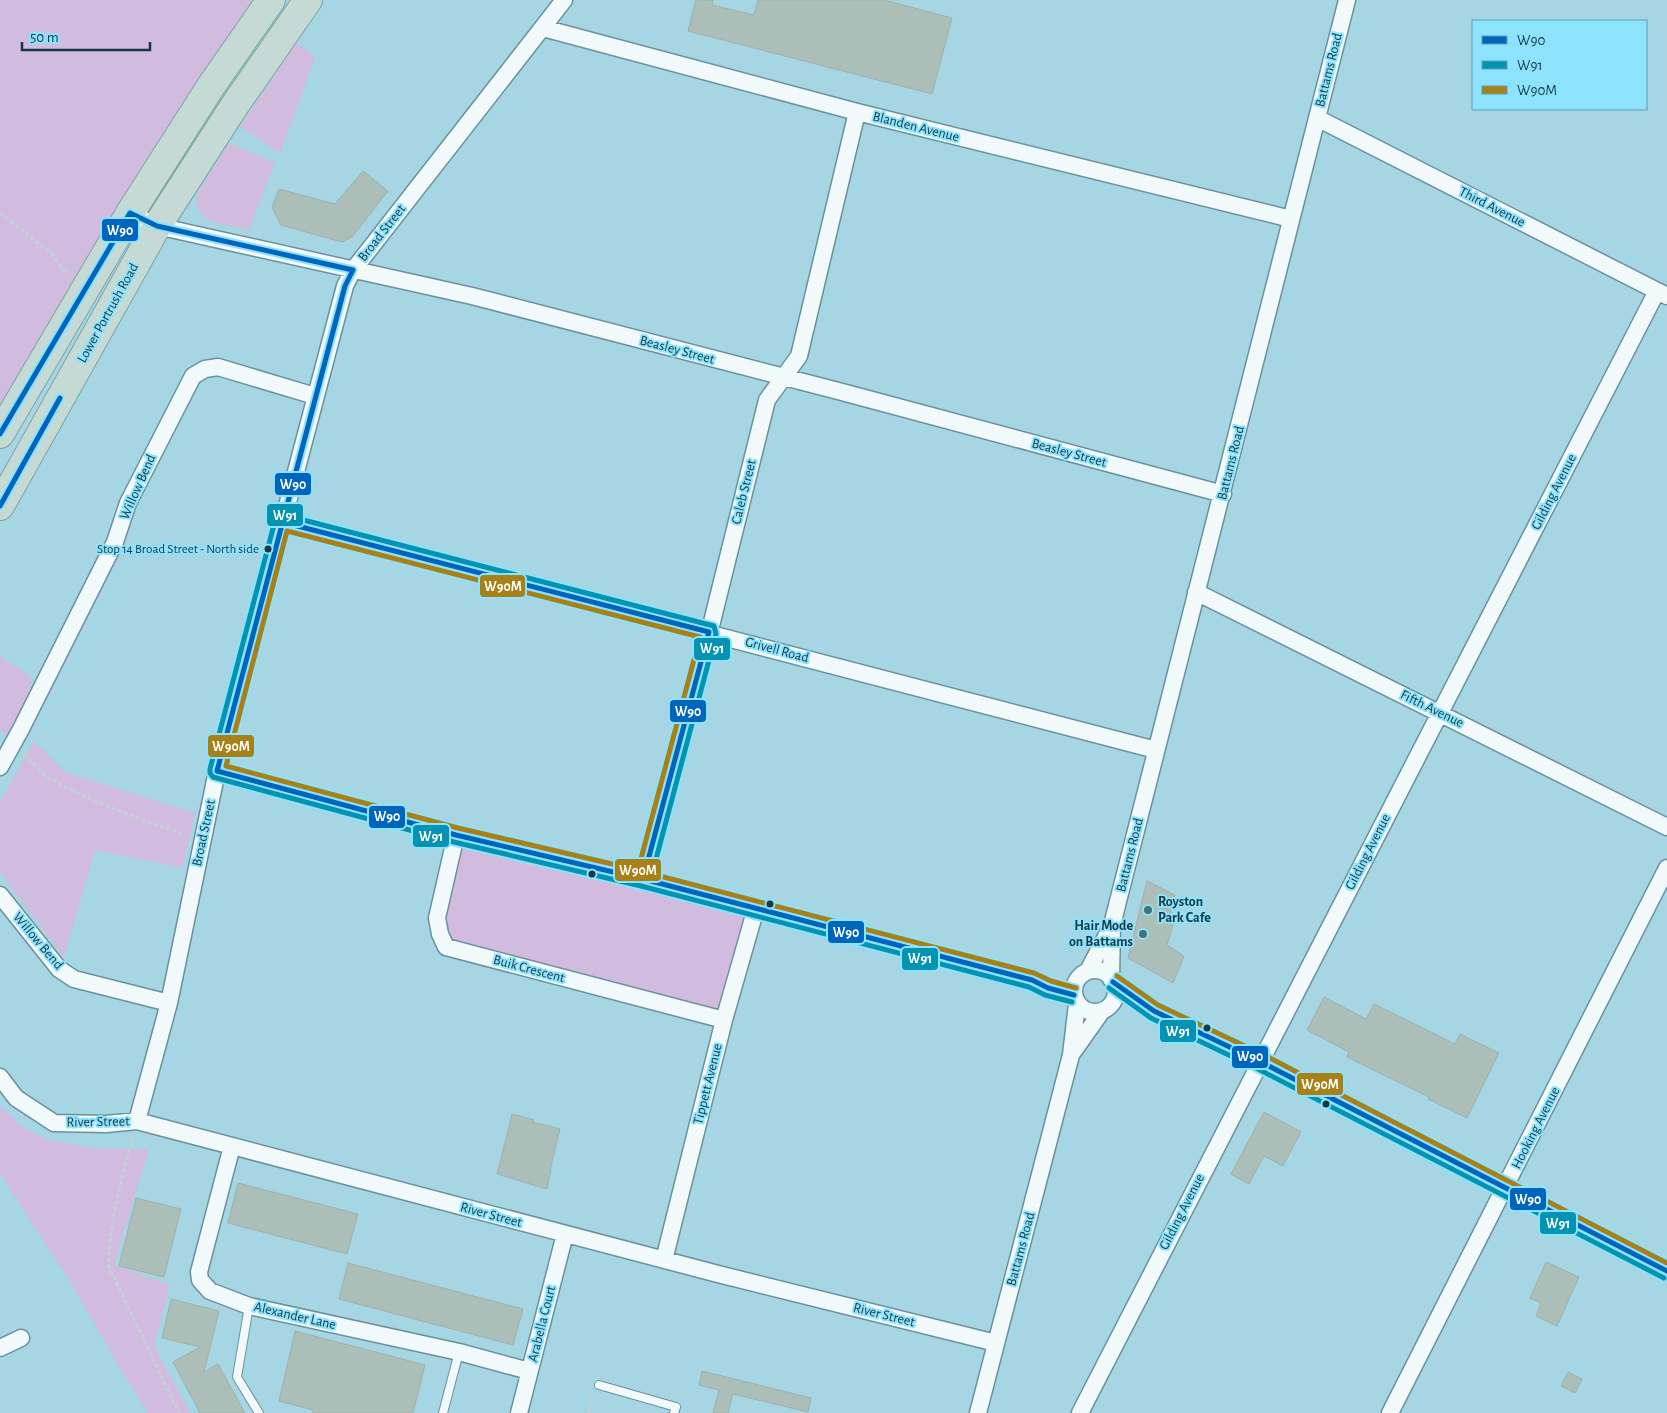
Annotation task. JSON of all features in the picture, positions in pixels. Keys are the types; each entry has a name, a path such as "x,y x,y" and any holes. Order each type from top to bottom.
{"highway":[{"path":"0,434 130,213 211,86 270,0"},
{"name":"Lower Portrush Road","path":"0,506 157,226 224,122 308,0"},
{"path":"179,136 199,132 224,122"},
{"path":"179,136 187,179"}],"street":[{"name":"Broad Street","path":"137,1121 169,1003 217,771 345,286 353,270 564,0"},
{"name":"Battams Road","path":"1088,971 1112,925 1347,0"},
{"name":"Blanden Avenue","path":"543,28 857,112 1291,219"},
{"name":"Caleb Street","path":"643,879 709,632 767,400 799,356 857,112"},
{"name":"Third Avenue","path":"1317,118 1662,294"},
{"name":"Beasley Street","path":"130,213 157,226 472,296 783,378 852,394 1223,494"},
{"name":"Gilding Avenue","path":"1080,1413 1259,1061 1440,713 1662,294"},
{"name":"Willow Bend","path":"0,767 22,729 115,542 128,503 192,376 205,369 218,368 315,396"},
{"name":"Grivell Road","path":"282,522 1156,750"},
{"name":"Fifth Avenue","path":"1196,592 1667,826"},
{"path":"217,771 456,835 643,879 1032,980 1048,988 1076,994 1090,1012 1125,1005 1154,1010"},
{"name":"Buik Crescent","path":"456,835 437,918 440,934 446,948 724,1020"},
{"name":"Hooking Avenue","path":"1390,1413 1667,868"},
{"name":"Willow Bend","path":"0,895 59,969 74,979 169,1003"},
{"name":"Tippett Avenue","path":"664,1260 724,1020 756,908"},
{"name":"Battams Road","path":"1112,925 1112,981"},
{"path":"1076,994 1084,972 1101,970 1108,974 1116,988 1115,999 1106,1008"},
{"path":"1112,981 1154,1010 1259,1061 1667,1271"},
{"name":"Battams Road","path":"978,1413 1071,1055 1076,994"},
{"name":"Battams Road","path":"1071,1055 1106,1008"},
{"name":"River Street","path":"0,1077 16,1098 54,1123 106,1124 137,1121 664,1260 996,1343"},
{"name":"Alexander Lane","path":"232,1146 199,1272 200,1280 210,1291 249,1306 459,1352 530,1371"},
{"name":"Arabella Court","path":"519,1413 565,1234"},
{"path":"0,1348 21,1338"}],"lane":[{"path":"249,1306 237,1377 259,1413"},
{"path":"443,1413 459,1352"},
{"path":"599,1385 676,1407 674,1413"}],"path":[{"path":"0,213 52,254 62,270 87,284"},
{"path":"23,754 47,777 77,793 185,835"},
{"path":"137,1121 118,1192 109,1244 109,1267 179,1413"},
{"path":"589,1413 594,1393"}],"shaded area":[{"path":"0,0 271,0 0,434"},
{"path":"296,42 315,57 280,153 240,127"},
{"path":"229,143 275,163 249,230 212,221 199,211 197,203 198,193"},
{"path":"0,656 32,678 24,715 10,742 0,729"},
{"path":"34,741 65,772 195,813 183,868 95,850 64,957 0,873 0,802"},
{"path":"456,835 756,908 724,1020 446,947 440,934"},
{"path":"0,1106 23,1127 48,1140 95,1148 149,1149 114,1265 170,1285 154,1345 190,1413 148,1413 126,1378 66,1275 0,1174"}],"building":[{"path":"696,0 713,0 712,5 754,15 758,0 884,0 952,18 932,94 688,31"},
{"path":"363,171 388,191 352,237 342,242 281,225 272,207 279,189 335,204"},
{"path":"1147,881 1175,895 1170,915 1175,918 1167,945 1184,956 1173,983 1128,958"},
{"path":"1324,997 1366,1019 1374,1004 1455,1044 1460,1034 1499,1053 1467,1118 1428,1099 1429,1097 1347,1057 1349,1052 1307,1030"},
{"path":"1264,1112 1301,1132 1283,1166 1264,1156 1249,1184 1231,1174"},
{"path":"512,1114 560,1129 547,1189 497,1174"},
{"path":"238,1183 358,1214 347,1254 228,1223"},
{"path":"136,1198 181,1209 164,1277 119,1266"},
{"path":"1546,1262 1579,1277 1557,1326 1536,1316 1541,1303 1530,1298"},
{"path":"348,1263 523,1309 513,1345 339,1299"},
{"path":"171,1299 219,1311 204,1372 218,1364 245,1413 200,1413 173,1362 200,1347 162,1338"},
{"path":"295,1331 425,1365 413,1413 313,1413 313,1410 279,1401"},
{"path":"702,1371 811,1398 808,1412 733,1394 728,1413 713,1413 719,1390 699,1385"},
{"path":"1568,1372 1582,1379 1575,1393 1561,1386"}],"transit line":[{"name":"W90","path":"0,434 130,213 157,226 353,270 345,286 217,771 456,835 643,879 1032,980 1048,988 1074,995"},
{"name":"W90","path":"0,506 60,398"},
{"name":"W91","path":"652,874 716,634 714,626 284,515 276,517 210,769 213,777 454,842 641,886 1029,987 1045,995 1072,1002"},
{"name":"W90","path":"282,522 709,632 643,879"},
{"name":"W90M","path":"287,531 700,637 638,870 458,828 226,766 287,531"},
{"name":"W90M","path":"652,874 1034,973 1051,981 1076,988"},
{"name":"W90M","path":"1117,976 1158,1005 1262,1054 1667,1263"},
{"name":"W90","path":"1113,982 1154,1011 1259,1061 1667,1271"},
{"name":"W91","path":"1109,988 1151,1018 1256,1068 1664,1278"}],"place":[{"name":"Stop 14 Broad Street - North side","path":"268,549"},
{"name":"Royston Park Cafe","path":"1148,910"},
{"name":"Hair Mode on Battams","path":"1143,934"}]}
